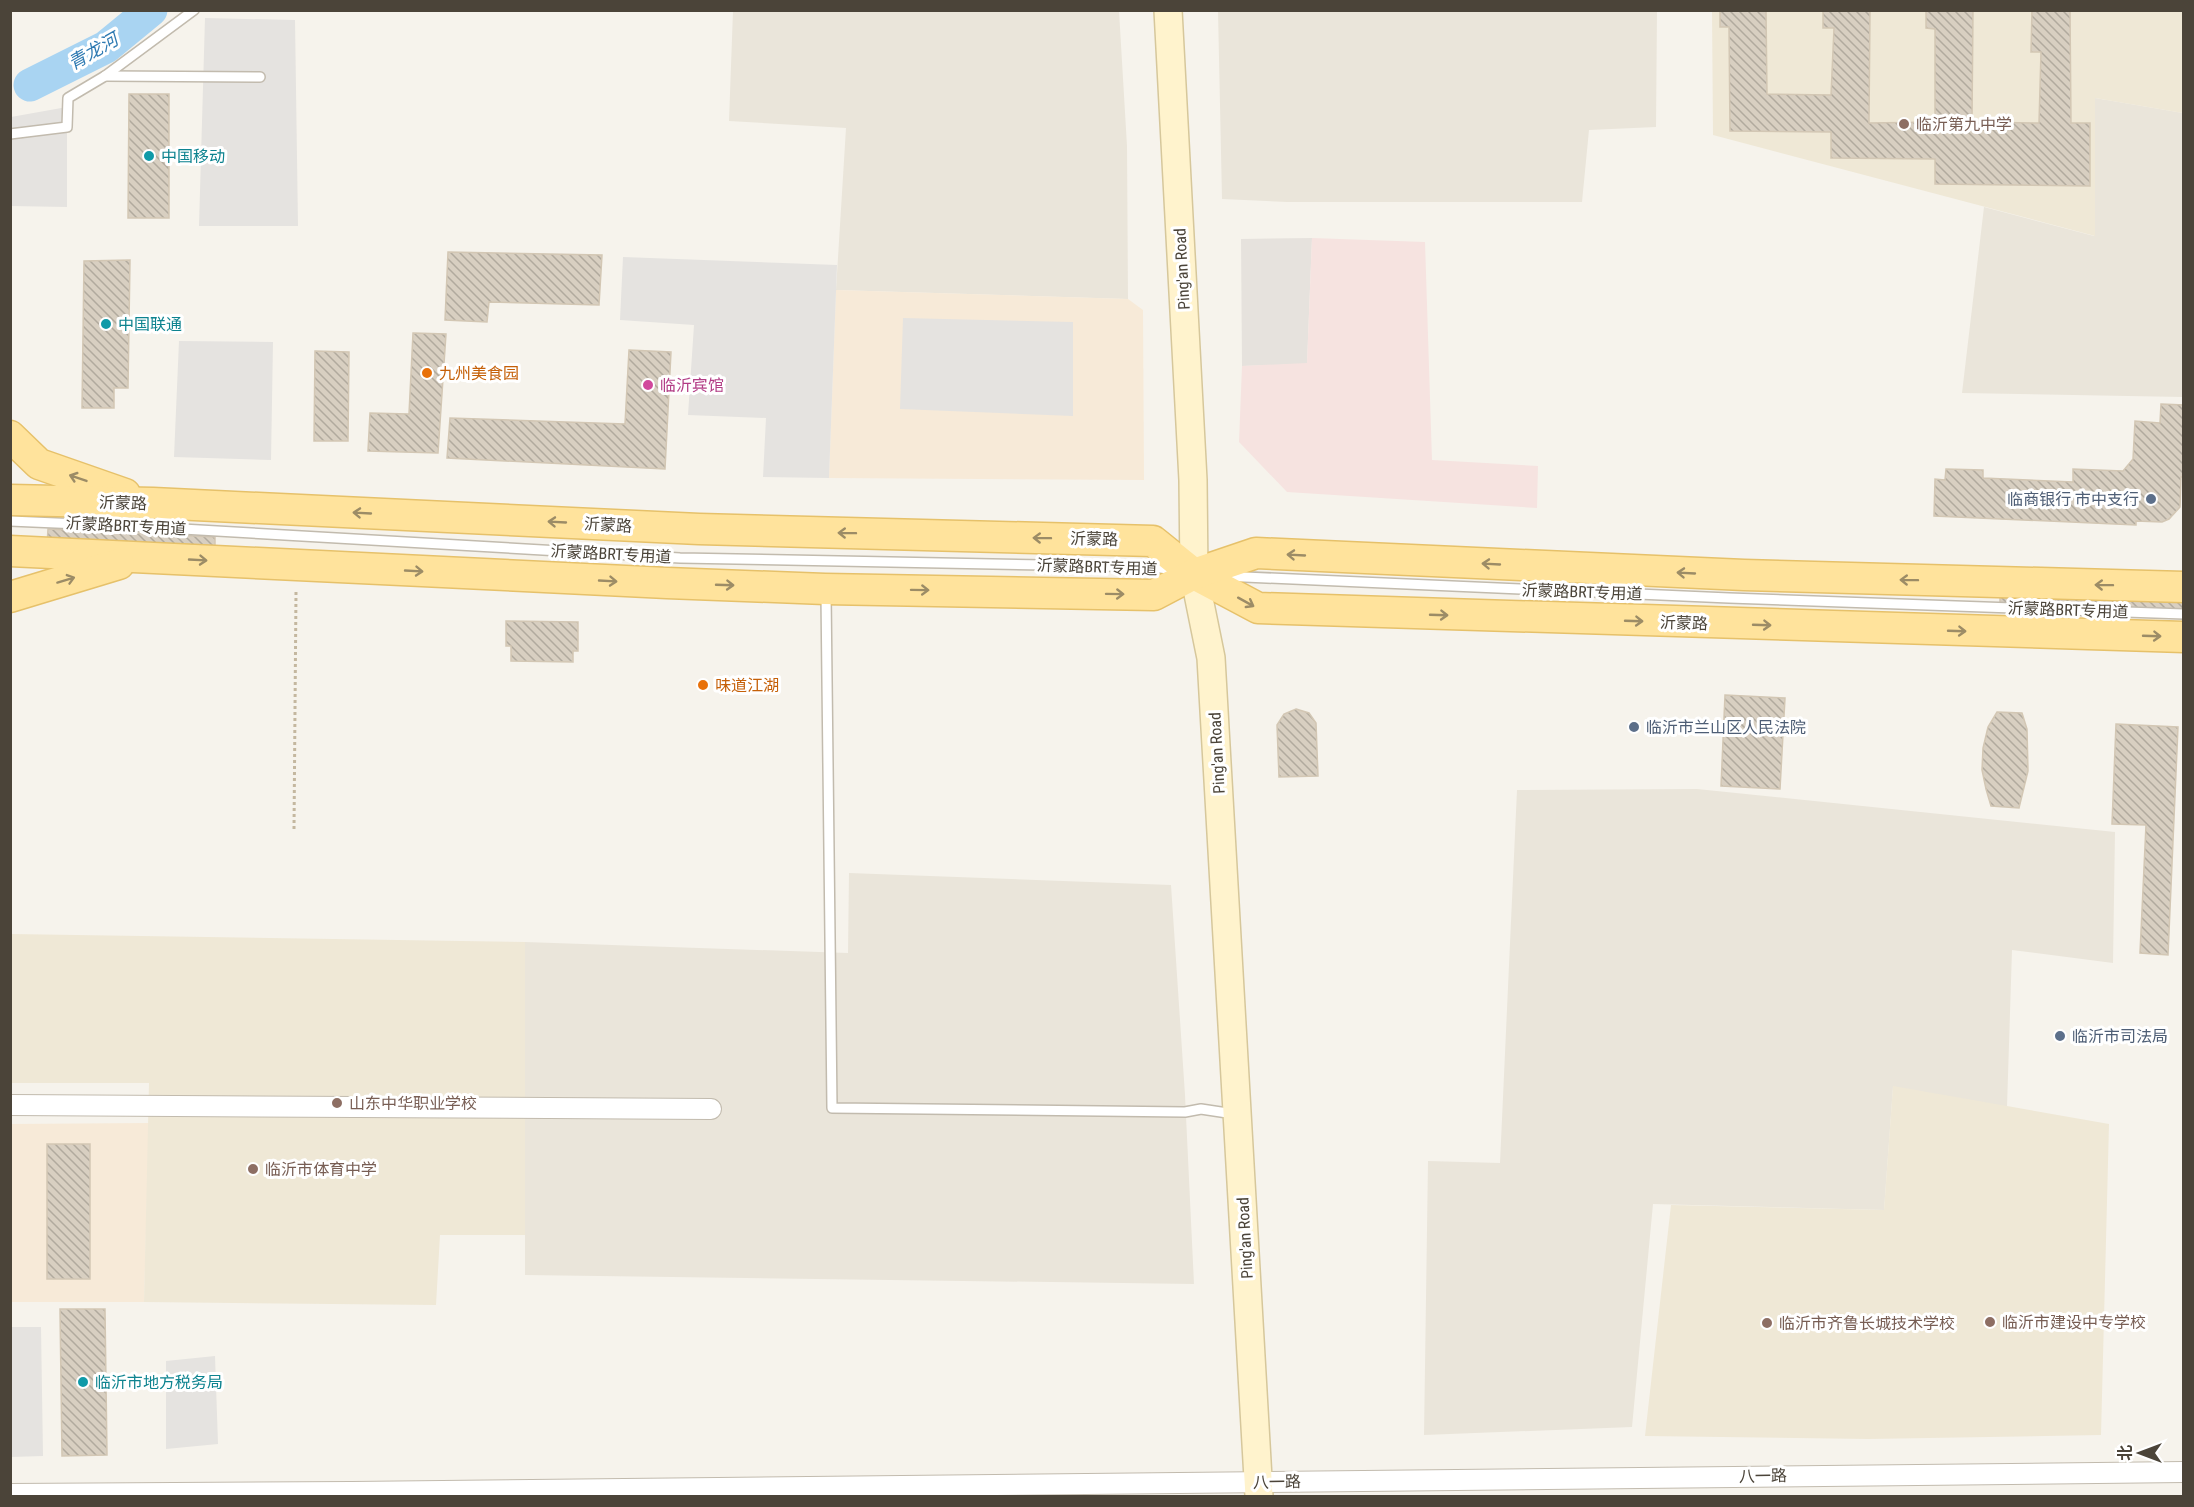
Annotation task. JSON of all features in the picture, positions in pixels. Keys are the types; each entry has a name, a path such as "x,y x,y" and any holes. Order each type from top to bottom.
{"main road":[{"name":"Ping'an Road","path":"1168,10 1193,480 1194,574 1211,658 1259,1489"},
{"path":"10,436 39,464 153,503"},
{"name":"沂蒙路","path":"10,500 153,503 699,529 1153,541 1194,574 1258,608 2184,637"},
{"path":"10,551 655,583 825,589 1154,595 1194,574 1256,553 1744,576 2184,587"},
{"path":"10,597 140,558"}],"street":[{"path":"10,1105 711,1110"},
{"name":"八一路","path":"10,1494 490,1494 1259,1489 2184,1472"}],"lane":[{"path":"10,134 67,128 68,98 105,76 194,10"},
{"path":"105,76 260,77"},
{"name":"沂蒙路BRT专用道","path":"10,521 680,558 1154,567 1194,574 1729,598 2184,614"},
{"path":"825,589 832,1107 1173,1112 1201,1110 1238,1115"}],"path":[{"path":"294,829 296,592"}],"shaded area":[{"path":"733,11 1119,11 1127,146 1128,299 836,290 846,128 729,121"},
{"path":"1218,11 1657,11 1656,127 1589,130 1582,202 1287,202 1222,199"},
{"name":"临沂第九中学","path":"1712,11 2183,11 2183,113 2095,98 2095,236 1713,135"},
{"path":"205,18 295,20 298,226 199,226"},
{"path":"2095,98 2183,113 2183,397 1962,393 1984,207 2094,236"},
{"path":"67,107 67,207 11,206 11,117"},
{"path":"1312,238 1307,364 1242,366 1241,239"},
{"path":"1312,238 1425,242 1432,460 1538,466 1537,508 1287,492 1239,442 1242,366 1307,363"},
{"path":"623,257 837,265 829,478 763,477 766,418 688,415 694,325 620,320"},
{"path":"836,290 1128,299 1143,310 1144,480 829,478"},
{"path":"903,318 1073,322 1073,416 900,409"},
{"path":"179,341 273,342 271,460 174,457"},
{"path":"1697,789 2115,832 2113,963 2012,950 2007,1107 1893,1087 1884,1210 1653,1204 1632,1427 1424,1435 1428,1161 1500,1163 1517,790"},
{"path":"849,873 1171,885 1185,1095 1194,1284 525,1275 525,942 848,953"},
{"name":"山东中华职业学校","path":"11,934 525,942 525,1235 440,1235 436,1305 144,1302 149,1083 11,1083"},
{"path":"1893,1086 2109,1124 2101,1435 1868,1439 1645,1436 1671,1205 1884,1210"},
{"path":"149,1123 144,1302 11,1302 10,1124"},
{"path":"10,1327 41,1327 43,1456 11,1457"},
{"path":"215,1356 218,1444 166,1449 166,1361"}],"building":[{"path":"1720,10 1766,10 1767,94 1831,95 1834,28 1823,28 1823,10 1870,10 1869,123 1935,122 1935,29 1926,28 1926,10 1973,10 1972,122 2039,123 2041,52 2031,52 2032,10 2070,10 2071,123 2090,123 2090,186 1935,184 1935,159 1831,158 1831,132 1730,131 1729,27 1720,27"},
{"name":"中国移动","path":"129,94 169,94 169,218 128,218"},
{"path":"448,252 602,255 599,305 489,302 487,322 445,320"},
{"name":"中国联通","path":"130,260 128,388 114,388 114,408 82,408 84,261"},
{"name":"九州美食园","path":"413,333 446,334 438,453 368,451 370,413 409,414"},
{"name":"临沂宾馆","path":"629,350 671,352 665,469 447,458 450,418 625,424"},
{"path":"315,351 349,352 348,441 314,441"},
{"path":"2161,404 2184,405 2184,477 2181,477 2180,507 2169,519 2162,522 2136,521 2136,525 1934,516 1935,479 1945,480 1946,469 1983,470 1983,478 2073,482 2073,469 2123,471 2133,459 2135,421 2160,423"},
{"path":"48,529 215,537 215,550 47,545"},
{"path":"2000,591 2183,597 2183,609 2000,604"},
{"path":"506,621 578,622 578,651 573,651 573,662 511,661 511,646 506,646"},
{"path":"1725,695 1785,698 1780,789 1721,786"},
{"path":"1296,709 1309,713 1316,723 1318,776 1279,777 1277,725 1284,714"},
{"path":"1997,712 2022,713 2027,729 2028,771 2019,808 1991,806 1986,789 1982,770 1983,748 1988,727"},
{"path":"2116,724 2178,727 2168,955 2140,953 2146,825 2112,824"},
{"path":"47,1144 90,1144 90,1279 47,1279"},
{"name":"临沂市地方税务局","path":"60,1309 105,1309 107,1455 62,1456"}],"waterway":[{"name":"青龙河","path":"30,85 106,47 151,10"}],"place":[{"name":"临沂第九中学","path":"1904,124"},
{"name":"中国移动","path":"149,156"},
{"name":"中国联通","path":"106,324"},
{"name":"九州美食园","path":"427,373"},
{"name":"临沂宾馆","path":"648,385"},
{"name":"临商银行 市中支行","path":"2151,499"},
{"name":"味道江湖","path":"703,685"},
{"name":"临沂市兰山区人民法院","path":"1634,727"},
{"name":"临沂市司法局","path":"2060,1036"},
{"name":"山东中华职业学校","path":"337,1103"},
{"name":"临沂市体育中学","path":"253,1169"},
{"name":"临沂市建设中专学校","path":"1990,1322"},
{"name":"临沂市齐鲁长城技术学校","path":"1767,1323"},
{"name":"临沂市地方税务局","path":"83,1382"}]}
